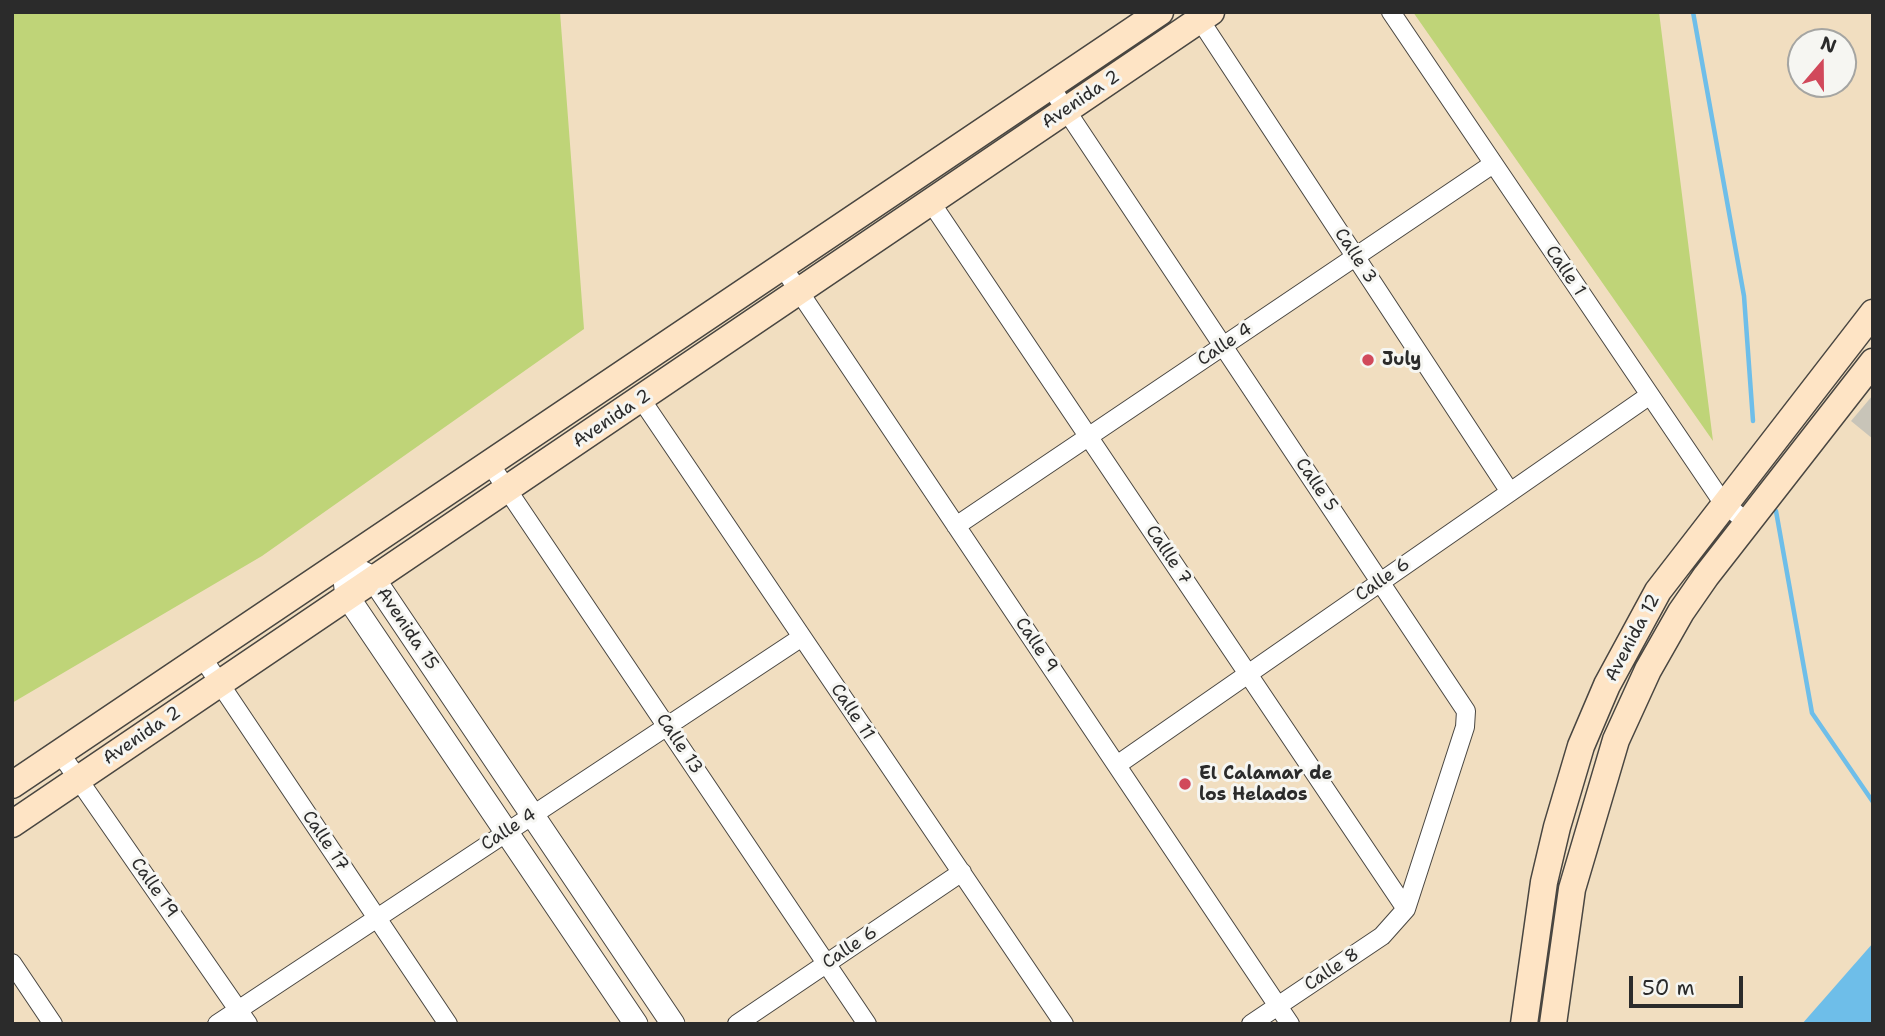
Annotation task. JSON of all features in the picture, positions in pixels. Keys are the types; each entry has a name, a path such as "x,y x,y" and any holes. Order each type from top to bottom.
{"main road":[{"name":"Avenida 2","path":"12,785 1160,12"},
{"name":"Avenida 2","path":"12,824 1205,16"},
{"name":"Avenida 12","path":"1524,1024 1544,882 1581,746 1607,685 1658,591 1873,313"},
{"name":"Avenida 12","path":"1553,1024 1572,888 1616,740 1648,670 1681,612 1873,362"}],"street":[{"name":"Calle 1","path":"1391,12 1724,503 1747,523"},
{"name":"Calle 3","path":"1205,16 1356,257 1510,492"},
{"name":"Calle 5","path":"1050,86 1466,711 1465,727 1406,909"},
{"name":"Calle 4","path":"956,526 1493,164"},
{"name":"Callle 7","path":"930,201 1406,909"},
{"name":"Calle 9","path":"782,266 1290,1024"},
{"name":"Calle 6","path":"1117,765 1650,396"},
{"name":"Calle 11","path":"641,399 1064,1024"},
{"name":"Calle 13","path":"490,464 867,1024"},
{"name":"Avenida 15","path":"343,563 373,579 673,1024"},
{"name":"Avenida 15","path":"343,563 347,596 636,1024"},
{"name":"Calle 4","path":"217,1024 244,1016 377,918 802,637"},
{"name":"Calle 17","path":"202,657 449,1024"},
{"name":"Calle 19","path":"60,753 244,1016"},
{"name":"Calle 6","path":"737,1024 962,872"},
{"name":"Calle 8","path":"1251,1024 1382,936 1406,909"},
{"path":"12,963 53,1024"}],"shaded area":[{"path":"1873,395 1873,439 1851,421"}],"green space":[{"path":"12,12 560,12 584,329 262,556 12,703"},
{"path":"1413,12 1659,12 1713,441"}],"water":[{"path":"1873,943 1873,1024 1802,1024"}],"waterway":[{"path":"1693,12 1744,296 1753,421"},
{"path":"1776,511 1812,713 1873,802"}],"place":[{"name":"July","path":"1368,360"},
{"name":"El Calamar de los Helados","path":"1185,784"}]}
